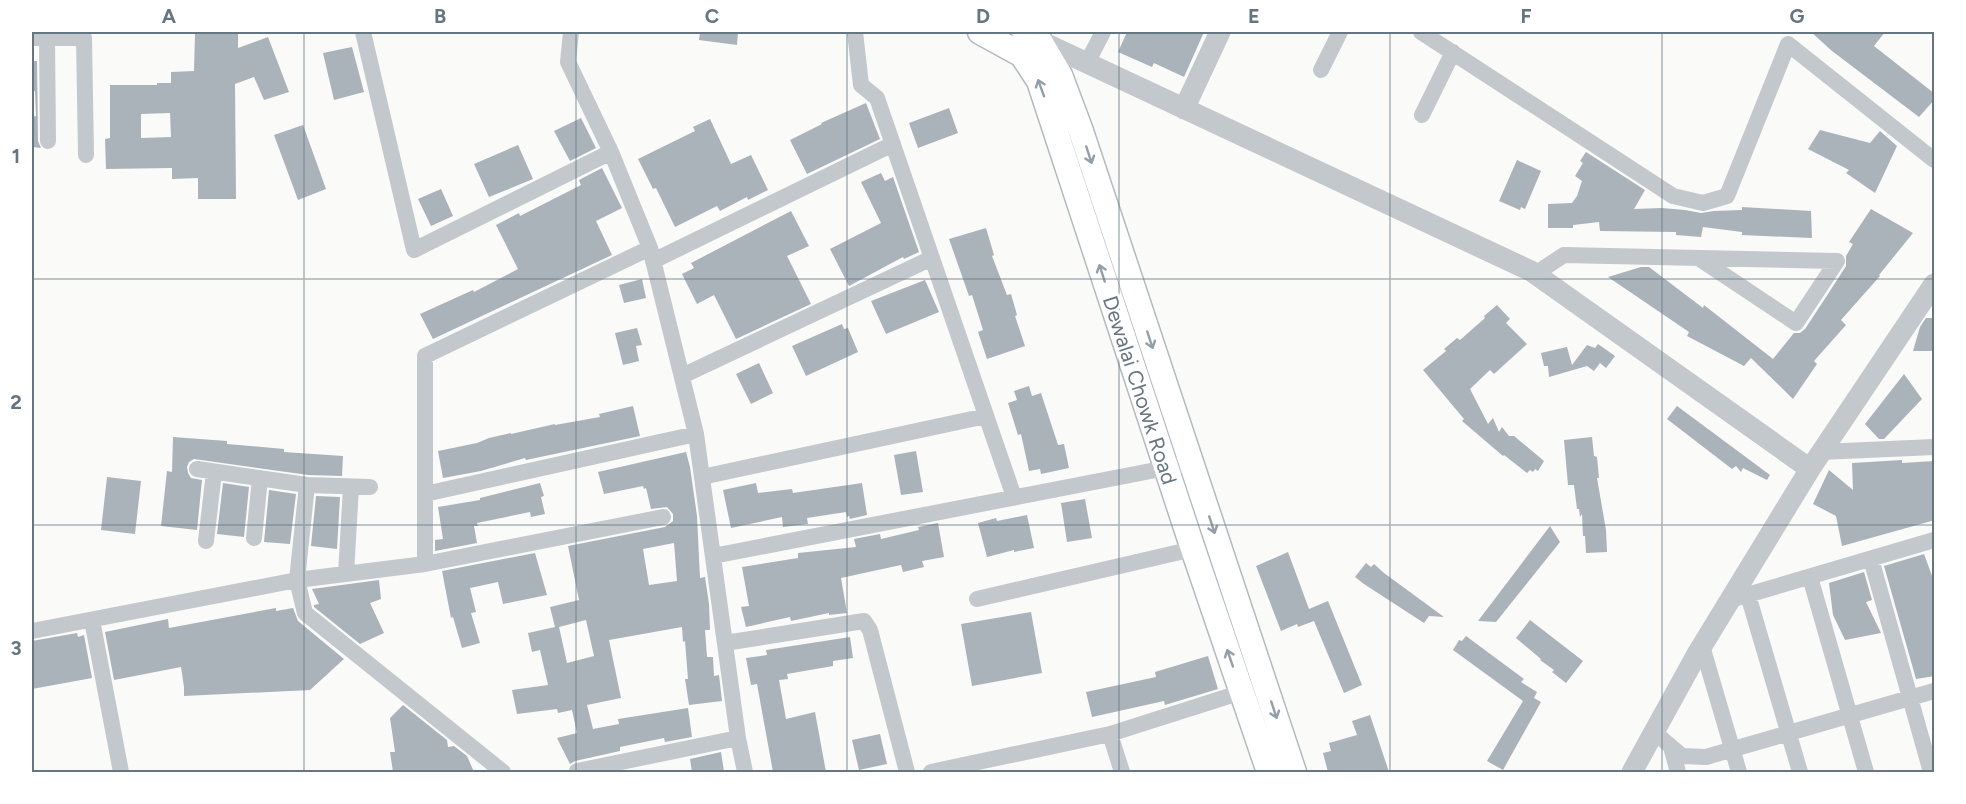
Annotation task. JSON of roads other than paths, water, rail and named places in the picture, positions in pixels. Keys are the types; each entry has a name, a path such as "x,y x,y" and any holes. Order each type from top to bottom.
{"main road":[{"name":"Dewalai Chowk Road","path":"980,32 1029,43 1060,75 1081,131 1294,772"},
{"name":"Dewalai Chowk Road","path":"1029,43 1039,81 1166,468 1269,772"}],"street":[{"path":"363,32 414,250 611,152"},
{"path":"571,32 568,62 611,152 651,255 696,434 738,738 746,772"},
{"path":"855,32 861,85 877,98 1014,497"},
{"path":"1087,63 1103,32"},
{"path":"1184,109 1220,32"},
{"path":"1321,70 1340,32"},
{"path":"1421,32 1673,196 1703,203 1726,196 1788,44 1935,160"},
{"path":"48,141 39,38 84,38 86,155"},
{"path":"1029,43 1087,63 1535,274 1816,460 1935,447"},
{"path":"1422,115 1453,52"},
{"path":"425,564 424,356 893,144"},
{"path":"1535,274 1564,255 1836,261 1796,322 1699,259"},
{"path":"682,376 932,258"},
{"path":"1632,772 1702,646 1739,598 1816,460 1927,305 1935,284"},
{"path":"702,477 986,416"},
{"path":"425,494 696,434"},
{"path":"713,556 1191,463"},
{"path":"197,469 307,485 370,487"},
{"path":"206,541 214,472"},
{"path":"255,538 260,478"},
{"path":"307,485 297,580 305,613 503,772"},
{"path":"346,573 351,487"},
{"path":"32,631 297,580 425,564 663,518"},
{"path":"1739,598 1871,559 1934,544"},
{"path":"977,599 1193,549"},
{"path":"1871,559 1931,772"},
{"path":"1810,577 1866,772"},
{"path":"1739,598 1789,734 1800,772"},
{"path":"92,620 122,772"},
{"path":"725,643 864,621 870,630 907,772"},
{"path":"1702,646 1739,772"},
{"path":"1654,732 1682,756 1706,758 1935,691"},
{"path":"931,772 1110,734 1242,692"},
{"path":"1110,734 1122,772"},
{"path":"577,771 738,738"},
{"path":"1671,747 1678,772"},
{"path":"1007,756 1013,772"}]}
